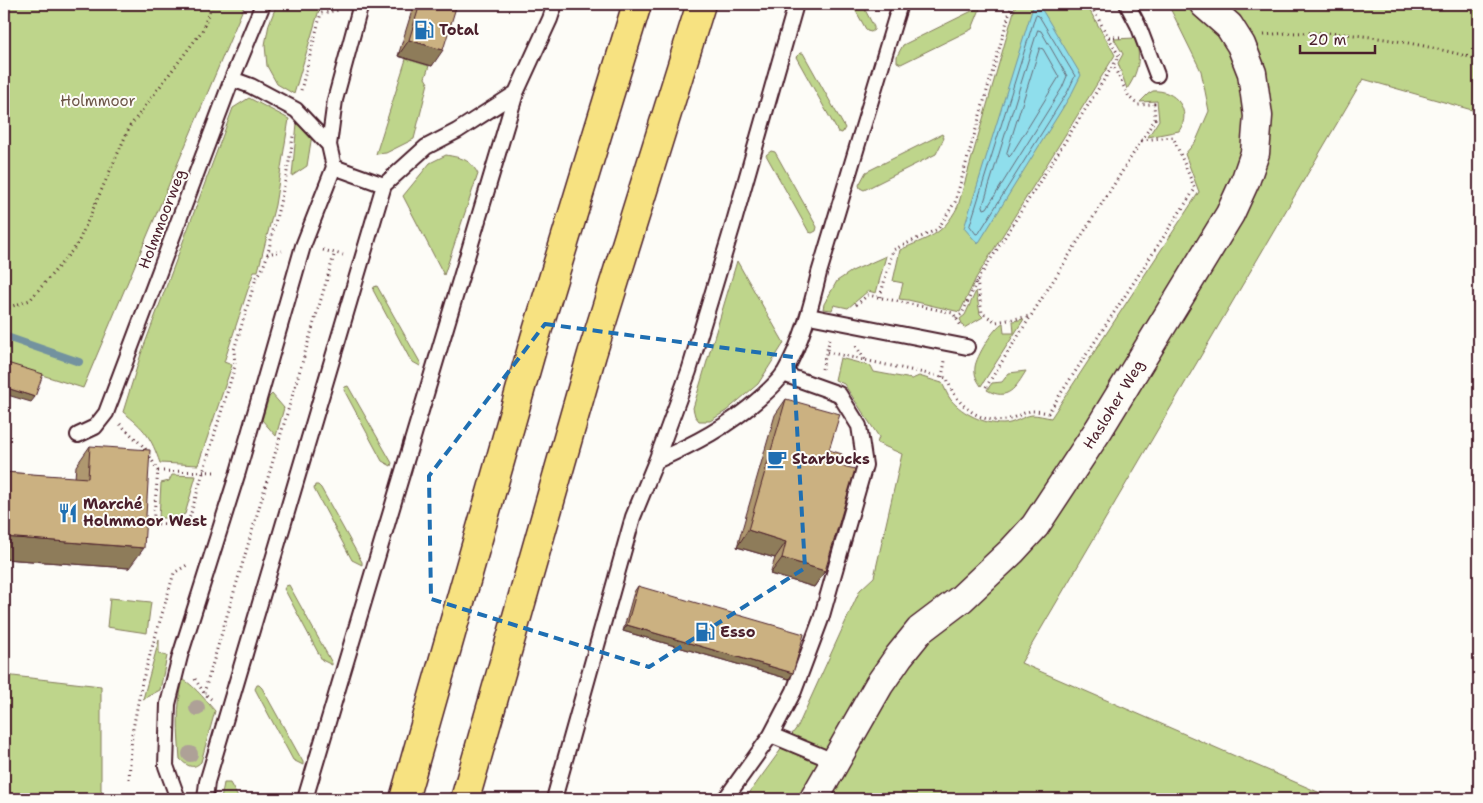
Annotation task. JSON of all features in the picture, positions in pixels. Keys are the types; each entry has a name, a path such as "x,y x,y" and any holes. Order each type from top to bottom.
{"highway":[{"path":"404,799 532,347 637,4"},
{"path":"466,799 592,354 701,4"}],"street":[{"name":"Hasloher Weg","path":"814,799 898,656 920,630 961,599 1012,551 1035,526 1099,429 1230,214 1246,179 1255,152 1258,116 1252,73 1241,45 1228,26 1204,4"}],"lane":[{"name":"Holmmoorweg","path":"78,435 95,427 106,413 232,79 263,4"},
{"path":"305,799 516,93 555,4"},
{"path":"554,799 633,517 689,371 796,4"},
{"path":"656,461 714,432 748,409 783,374 809,316 819,272 900,4"},
{"path":"1127,4 1138,24 1157,75"},
{"path":"178,799 166,766 168,704 180,656 238,472 303,246 334,167 329,145 335,100 361,5"},
{"path":"232,79 251,86 296,110 329,145"},
{"path":"205,799 207,782 384,185 426,147 458,131 516,93"},
{"path":"334,167 384,185"},
{"path":"809,316 967,347"},
{"path":"724,799 755,760 771,735 794,691 821,619 865,465 859,426 839,394 783,374"},
{"path":"771,735 836,762"}],"path":[{"path":"4,309 30,300 78,245 130,126 202,31 212,4"},
{"path":"880,297 893,250 938,229 955,202 1012,4"},
{"path":"956,318 962,314 977,281 1119,56 1090,4"},
{"path":"188,523 235,366 234,350 256,278 262,270 281,201 290,159 296,110 321,13 361,5"},
{"path":"1236,38 1301,32 1347,33 1465,55 1479,60"},
{"path":"986,387 1155,119 1154,104 1138,105 1129,97 1113,65"},
{"path":"827,352 947,378 952,393 962,405 973,413 988,419 1003,420 1017,418 1030,411 1048,413 1195,189 1173,137 1142,140"},
{"path":"320,250 335,252 363,261"},
{"path":"204,693 335,252"},
{"path":"977,281 982,313 996,322 1031,316"},
{"path":"106,413 122,425 145,448 158,471 153,524"},
{"path":"158,471 238,472"},
{"path":"139,526 202,523 200,531"},
{"path":"129,779 132,734 147,664 174,573 191,563"},
{"path":"180,656 204,693 228,716"}],"highlighted area":[{"path":"545,324 793,357 805,568 649,667 431,599 429,476"}],"green space":[{"name":"Holmmoor","path":"4,4 245,4 83,388 4,363"},
{"path":"277,4 343,4 319,10 294,94 277,84 267,66 265,45 269,24"},
{"path":"852,4 862,4 874,30 871,32 867,31"},
{"path":"1016,4 1086,4 1115,55 976,278 960,312 899,299 903,283 893,281 900,250 934,235 946,224 958,206"},
{"path":"1168,4 1479,4 1479,112 1363,79 1021,663 1334,799 745,799 798,726 860,590 874,577 902,454 877,443 879,437 844,384 835,380 840,358 871,366 874,372 912,379 919,376 942,383 956,405 981,420 996,424 1007,424 1032,415 1051,418 1199,192 1185,154 1196,141 1209,111 1201,71"},
{"path":"978,8 980,9 972,29 901,64 897,62 897,56 903,45"},
{"path":"1135,38 1138,65 1127,89 1118,63 1123,54 1114,39"},
{"path":"803,53 845,128 842,133 838,132 796,57"},
{"path":"406,59 429,66 425,78 428,83 414,139 386,153 376,154"},
{"path":"1153,91 1161,91 1168,94 1180,103 1184,116 1179,131 1148,137 1159,120 1157,101 1140,102"},
{"path":"249,98 289,119 275,205 258,271 254,271 224,362 232,365 198,465 160,463 154,446 146,434 137,423 123,412 141,354 233,108"},
{"path":"297,123 312,135 307,166 292,176"},
{"path":"942,134 944,138 936,154 864,190 860,188 859,185 866,172"},
{"path":"771,151 775,152 817,227 816,231 809,232 766,155"},
{"path":"446,155 469,162 478,174 444,275 403,196 430,163"},
{"path":"886,256 876,293 868,291 848,308 834,305 832,310 823,309 837,281 852,271"},
{"path":"737,261 784,343 758,384 726,411 710,421 699,421 695,416 693,408"},
{"path":"377,286 421,364 420,366 411,361 373,290"},
{"path":"976,291 980,314 983,317 964,328 960,319 965,315"},
{"path":"1024,319 981,386 976,377 975,367 986,343 995,330 1003,323 1004,333 1014,333 1013,321"},
{"path":"1026,371 1011,391 1001,394 987,390 992,383 1002,382 1009,373"},
{"path":"348,386 392,463 391,466 382,461 344,390"},
{"path":"272,394 284,408 276,436 262,420 269,397"},
{"path":"172,475 196,476 185,514 177,518 159,518 161,483 169,481"},
{"path":"315,485 321,488 362,565 352,560 314,489"},
{"path":"289,585 332,665 322,660 284,589"},
{"path":"110,598 151,602 147,633 107,627"},
{"path":"159,640 159,654 167,656 160,690 143,699"},
{"path":"4,675 101,686 101,790 106,799 4,799"},
{"path":"183,680 195,689 215,711 201,762 195,766 188,765 180,759 178,710"},
{"path":"257,685 262,688 303,765 293,760 255,689"},
{"path":"224,783 230,783 239,799 221,799"}],"water":[{"path":"1033,7 1041,8 1081,75 1072,93 978,244 964,228"}],"building":[{"path":"420,4 457,4 443,50 409,40"},
{"path":"4,362 43,374 35,397 4,387"},
{"path":"786,399 840,414 829,450 842,454 839,465 855,469 825,571 782,558 786,542 748,530"},
{"name":"Marché Holmmoor West","path":"90,446 150,450 144,548 4,537 4,472 88,478"},
{"path":"638,586 804,634 793,673 627,625"}],"waterway":[{"path":"4,336 79,362"}],"place":[{"name":"Total","path":"424,30"},
{"name":"Starbucks","path":"777,459"},
{"name":"Marché Holmmoor West","path":"68,513"},
{"name":"Esso","path":"705,632"}]}
